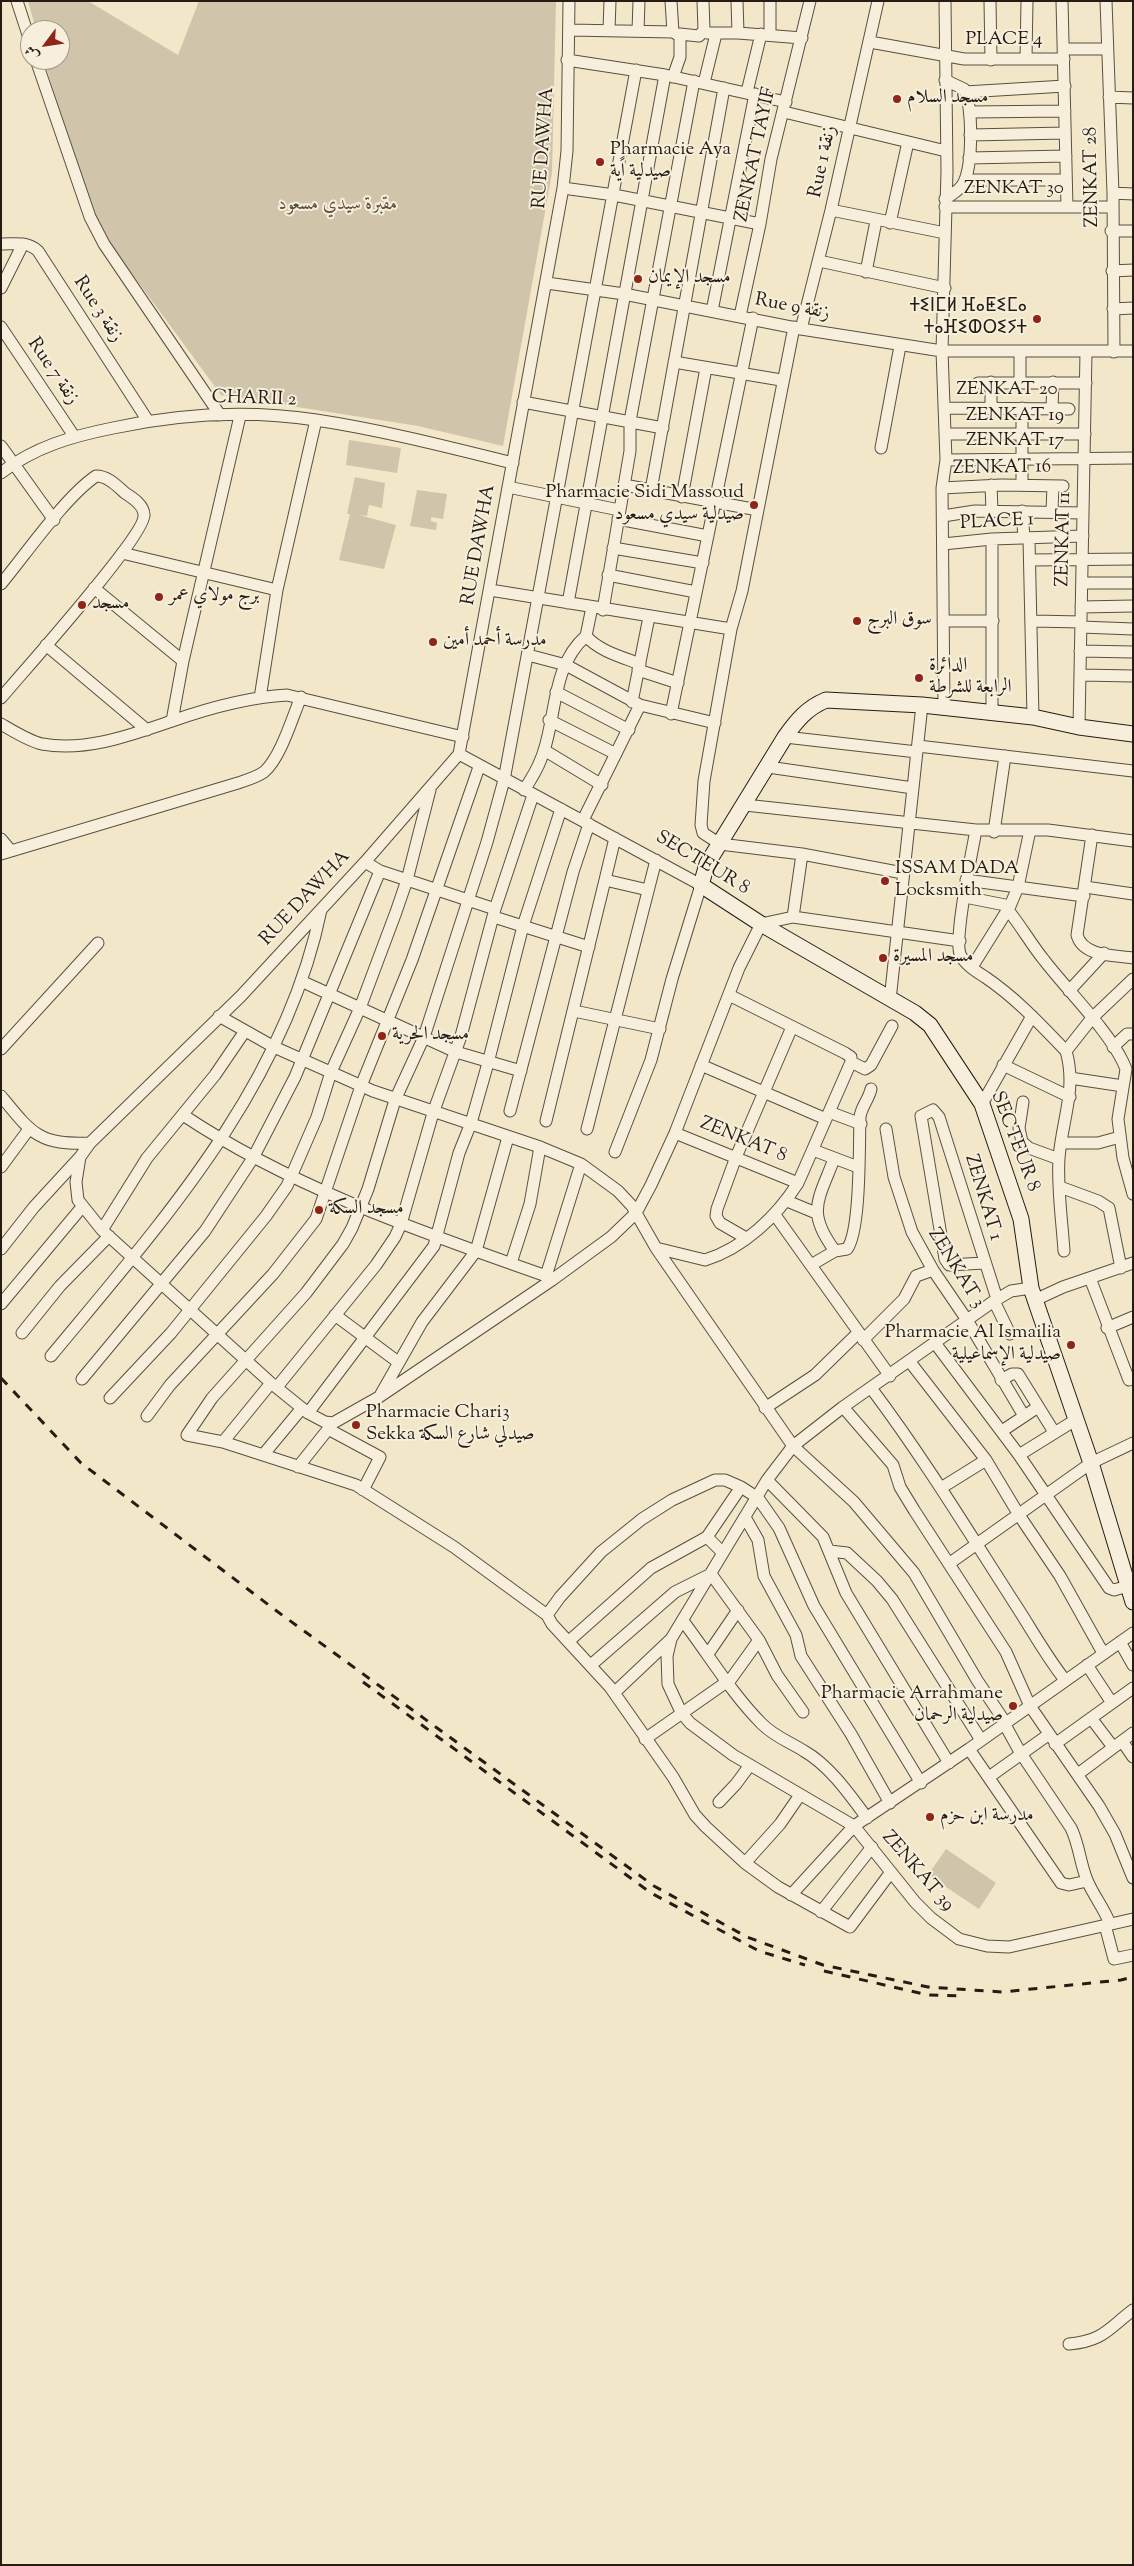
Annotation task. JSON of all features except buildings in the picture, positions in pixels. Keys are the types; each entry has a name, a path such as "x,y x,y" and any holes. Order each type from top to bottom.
{"street":[{"path":"17,1 23,20"},
{"name":"RUE DAWHA","path":"1,1249 45,1194 80,1157 90,1143 218,1016 248,989 365,862 459,754 523,402 547,283 562,188 567,135 569,1"},
{"path":"610,1 610,30"},
{"path":"638,31 639,1"},
{"path":"568,603 584,502 642,201 669,76 680,57 672,1"},
{"path":"570,30 638,31 699,36 704,30 703,1"},
{"path":"738,1 738,32"},
{"path":"712,311 751,93 766,34 770,1"},
{"name":"ZENKAT TAYIF","path":"740,316 760,224 771,160 810,1"},
{"name":"Rue 1 زنقة","path":"720,844 703,833 701,825 704,781 731,629 758,510 781,380 819,261 878,1"},
{"path":"944,707 942,488 946,460 942,351 945,288 945,1"},
{"path":"990,1 991,60"},
{"path":"1026,59 1027,1"},
{"path":"1062,1 1066,207"},
{"name":"ZENKAT 28","path":"1106,1 1113,193 1111,231 1114,352"},
{"path":"704,30 707,33 716,34 738,32 802,38"},
{"path":"223,1442 335,1316 381,1259 402,1224 433,1113 456,1052 528,792 544,750 556,692 566,665 579,642 586,636 598,608 608,574 630,446 630,421 652,300 699,82 716,34"},
{"name":"PLACE 4","path":"870,42 945,58 991,60 1026,59 1107,49"},
{"path":"567,60 636,70 751,93 785,107 849,128 946,151"},
{"path":"39,70 90,217 116,263 220,415"},
{"path":"636,70 504,780 487,842 424,1037 395,1100 361,1207 348,1236 303,1296 212,1398 187,1435 223,1442 363,1490 454,1547 547,1615 552,1624 591,1665 614,1693 673,1777 695,1815 745,1863 791,1895 850,1927 891,1872"},
{"path":"945,80 959,85 965,92 970,112 969,158 965,180 945,203"},
{"path":"965,92 1065,86"},
{"path":"651,490 724,88"},
{"path":"1109,97 1133,98"},
{"path":"970,112 1064,110"},
{"path":"970,135 1065,133"},
{"path":"890,223 908,142"},
{"path":"969,158 1066,156"},
{"path":"965,180 1066,180"},
{"path":"562,188 672,206 760,224"},
{"path":"1113,193 1133,194"},
{"name":"ZENKAT 30","path":"945,203 1112,207"},
{"path":"831,210 876,221 945,233"},
{"path":"866,272 876,221"},
{"path":"1111,231 1133,231"},
{"path":"1,244 23,244 1,288"},
{"name":"Rue 3 زنقة","path":"23,244 32,246 38,251 148,421"},
{"path":"819,261 945,288"},
{"path":"1112,270 1133,270"},
{"name":"Rue 9 زنقة","path":"547,283 624,294 797,328 900,346 942,351 1133,351"},
{"path":"1113,308 1133,308"},
{"path":"671,714 753,318"},
{"name":"Rue 7 زنقة","path":"1,327 74,436"},
{"path":"882,448 900,346"},
{"path":"1020,352 1020,382"},
{"name":"ZENKAT 11","path":"1079,727 1086,352"},
{"path":"674,362 781,380"},
{"path":"682,496 706,368"},
{"path":"991,382 991,408"},
{"path":"1052,382 1052,408"},
{"path":"978,383 1086,383"},
{"path":"523,402 663,428"},
{"name":"ZENKAT 20","path":"944,408 1069,409"},
{"path":"1022,408 1022,485"},
{"name":"CHARII 2","path":"1,473 14,463 74,436 148,421 220,415 316,420 416,440 513,463"},
{"path":"172,721 183,661 240,416"},
{"path":"260,698 277,590 316,420"},
{"name":"ZENKAT 19","path":"945,434 1085,434"},
{"path":"1,446 54,520"},
{"name":"ZENKAT 17","path":"946,460 1133,458"},
{"path":"1,584 87,482 96,476 103,476 138,503 144,515 143,522 122,553 1,698"},
{"path":"624,485 758,510"},
{"path":"991,485 992,512"},
{"name":"ZENKAT 16","path":"942,488 991,485 1058,486 1052,510"},
{"path":"508,487 584,502 619,514 708,536"},
{"path":"943,516 1052,510 1083,512"},
{"path":"1022,511 1030,560 1033,622 1033,717"},
{"name":"PLACE 1","path":"943,544 992,539 1083,536"},
{"path":"992,539 992,713"},
{"path":"613,548 703,563"},
{"path":"122,553 277,590"},
{"path":"1030,560 1133,559"},
{"path":"608,574 696,592"},
{"path":"1082,583 1133,583"},
{"path":"94,588 183,661"},
{"path":"490,590 731,629"},
{"path":"1081,607 1133,606"},
{"path":"510,1111 586,822 616,754 629,730 636,704 639,667 649,617"},
{"path":"943,621 993,621"},
{"path":"1033,622 1133,629"},
{"path":"586,636 607,651 678,683"},
{"path":"46,645 147,730"},
{"path":"1080,651 1133,652"},
{"path":"528,655 566,665 636,704 671,714 715,723"},
{"path":"1080,676 1133,676"},
{"path":"556,692 629,730"},
{"path":"1,724 41,744 75,746 147,730 172,721 260,698 288,696 301,697 463,737"},
{"path":"1,839 6,852 238,782 262,773 270,764 284,739 301,697"},
{"path":"615,1152 648,1069 672,980 708,864 785,736 798,719 814,705 826,700 944,707 1033,717 1079,727 1133,734"},
{"path":"890,1000 922,705"},
{"path":"549,720 616,754"},
{"path":"785,736 1004,756 1133,772"},
{"path":"544,750 602,785"},
{"name":"SECTEUR 8","path":"459,754 479,767 586,822 701,885 761,924 915,1013 930,1025 982,1104 1021,1219 1033,1294 1077,1419 1133,1602"},
{"path":"994,832 1004,756"},
{"path":"147,1416 170,1385 273,1274 312,1225 326,1193 361,1086 389,1020 437,891 479,767"},
{"path":"768,767 913,788"},
{"path":"110,1398 189,1310 266,1216 291,1176 317,1117 331,1072 360,1008 407,880 430,788"},
{"path":"745,805 994,832 1030,830 1133,841"},
{"path":"263,1455 305,1410 365,1337 418,1270 438,1238 459,1153 471,1123 488,1063 523,926 561,809"},
{"path":"976,830 966,880 960,951 963,958 976,971 1012,995 1066,1051 1070,1078 1070,1097 1059,1159 1064,1250"},
{"path":"976,971 1018,887 1030,830"},
{"path":"1092,836 1078,935 1079,943 1091,951 1133,958"},
{"path":"546,1121 615,838"},
{"path":"720,844 802,854 903,873"},
{"path":"793,917 802,854"},
{"path":"588,1129 656,860"},
{"path":"365,862 380,871 467,900 523,926 589,947"},
{"path":"82,1379 162,1285 204,1231 253,1158 302,1060 380,871"},
{"path":"605,880 648,890"},
{"path":"966,880 1018,887 1133,894"},
{"path":"965,897 1009,908 1028,940 1092,1018 1126,1069 1118,1113 1120,1137 1133,1194"},
{"path":"51,1356 133,1258 222,1141 274,1047 312,950 321,909"},
{"path":"298,1467 331,1426 379,1397 611,1237 636,1212 652,1185 675,1132 728,995 761,924 777,918 793,917 960,941"},
{"path":"1,1049 98,943"},
{"path":"1069,991 1104,953"},
{"path":"1066,1051 1092,1018 1133,979"},
{"path":"301,981 456,1052 488,1063 521,1071"},
{"path":"656,1248 705,1260 746,1238 774,1215 787,1201 798,1183 851,1062 851,1057 845,1053 728,995"},
{"path":"574,1011 660,1029"},
{"path":"218,1016 274,1047 395,1100 471,1123 540,1147 581,1164 618,1191 636,1212 656,1248 792,1446 854,1502 914,1574 1020,1752 1071,1828 1076,1838 1087,1880 1102,1904 1114,1959 1133,1955"},
{"path":"982,1104 1032,1016"},
{"path":"851,1062 863,1069 868,1068 892,1026"},
{"path":"746,1238 724,1225 716,1216 736,1157 792,1027"},
{"path":"22,1333 106,1233 147,1158 183,1115 245,1031"},
{"path":"1113,1047 1127,1034 1133,1034"},
{"path":"701,1064 765,1093 828,1116 861,1124"},
{"path":"1003,1065 1070,1097"},
{"path":"1070,1078 1123,1086"},
{"path":"812,1265 835,1251 847,1249 850,1243 856,1210 861,1113 871,1089"},
{"path":"1,1096 29,1129 43,1138 58,1143 90,1143"},
{"path":"1023,1102 1019,1128 1022,1142 1029,1148 1059,1159"},
{"name":"ZENKAT 1","path":"984,1264 949,1264 943,1256 921,1116 931,1110 936,1112 939,1117 984,1264 995,1300 1010,1334"},
{"path":"183,1115 222,1141 253,1158 326,1193 438,1238 549,1278"},
{"name":"ZENKAT 3","path":"886,1128 894,1177 905,1215 933,1270 967,1320 1024,1416"},
{"path":"1,1167 29,1129"},
{"name":"ZENKAT 8","path":"675,1132 798,1183"},
{"path":"379,1397 422,1322 476,1251 508,1137"},
{"path":"1061,1143 1098,1143 1120,1137"},
{"path":"511,1263 530,1204 540,1147"},
{"path":"813,1150 834,1160 858,1167"},
{"path":"80,1157 76,1189 82,1207 106,1233 274,1385 305,1410 379,1455 363,1490"},
{"path":"834,1160 818,1201 816,1213 819,1226 835,1251"},
{"path":"549,1278 581,1164"},
{"path":"1060,1188 1098,1201 1109,1208 1121,1268"},
{"path":"787,1201 816,1213"},
{"path":"1,1304 82,1207"},
{"path":"774,1215 812,1265 890,1376"},
{"path":"614,1693 671,1639 746,1519 768,1480 792,1446 843,1407 910,1362 995,1300 1012,1291 1033,1294 1059,1288 1133,1263"},
{"path":"765,1408 815,1374 861,1337 904,1299 916,1276 933,1270"},
{"path":"1090,1278 1107,1328 1128,1380 1133,1378"},
{"path":"335,1316 398,1362"},
{"path":"1107,1328 1133,1317"},
{"path":"935,1343 1002,1431 1109,1588 1114,1590 1128,1586"},
{"path":"910,1362 986,1460 1019,1515 1060,1576 1103,1653"},
{"path":"1001,1380 1012,1374 1018,1374 1054,1432"},
{"path":"871,1388 903,1430 1016,1604 1043,1652 1065,1680"},
{"path":"843,1407 893,1466 900,1487 1006,1652 1030,1706 1078,1774 1115,1834 1133,1878"},
{"path":"1002,1431 1038,1407"},
{"path":"1019,1455 1077,1419"},
{"path":"950,1563 1091,1463 1133,1443"},
{"path":"941,1488 986,1460"},
{"path":"547,1615 560,1597 601,1552 642,1519 672,1500 715,1480 725,1480 741,1487 758,1498 783,1536 814,1606 921,1783"},
{"path":"768,1480 809,1521 822,1537 846,1593 949,1763"},
{"path":"568,1641 651,1568 707,1537 741,1487"},
{"path":"746,1519 758,1540 764,1576 796,1635 801,1656 846,1725 890,1804"},
{"path":"707,1537 723,1553"},
{"path":"830,1552 847,1553 877,1581 892,1599 980,1740"},
{"path":"711,1574 759,1640 777,1675 803,1712"},
{"path":"591,1665 675,1592 711,1574"},
{"path":"708,1654 738,1610"},
{"path":"683,1621 747,1708 762,1724 781,1739 806,1751 852,1797 868,1818"},
{"path":"791,1895 854,1826 969,1750 980,1740 1133,1633"},
{"name":"ZENKAT 39","path":"671,1639 667,1656 668,1684 681,1712 703,1735 854,1826 931,1918 959,1939 969,1943 1009,1947 1133,1919"},
{"path":"645,1739 681,1712 728,1681 759,1640"},
{"path":"1120,1642 1133,1665"},
{"path":"1087,1665 1112,1703"},
{"path":"989,1777 1020,1752 1052,1739 1091,1718 1132,1692"},
{"path":"1091,1718 1133,1757"},
{"path":"1078,1774 1133,1733"},
{"path":"969,1750 1061,1883 1069,1886 1087,1880"},
{"path":"719,1802 750,1765"},
{"path":"745,1863 780,1824 800,1795"},
{"path":"821,1912 872,1847"},
{"path":"1069,2344 1085,2343 1109,2331 1133,2310"}],"green space":[{"name":"مقبرة سيدي مسعود","path":"28,1 88,1 178,55 199,1 556,1 552,173 503,446 418,426 221,395 92,219 47,70 70,70 70,20 33,20"},
{"path":"349,440 401,448 397,473 346,465"},
{"path":"355,477 385,483 382,508 369,505 367,516 359,515 396,525 384,569 339,560 350,514 347,514"},
{"path":"417,490 447,494 443,519 431,517 431,521 437,523 436,530 410,526"},
{"path":"946,1849 996,1883 979,1909 928,1875"}],"railway":[{"path":"1,1378 81,1463 278,1612 654,1886 747,1937 823,1965 928,1987 1002,1992 1121,1980 1133,1977"},
{"path":"363,1682 651,1893 759,1951 805,1965"},
{"path":"824,1971 928,1995 963,1996"}],"place":[{"name":"مسجد السلام","path":"897,99"},
{"name":"Pharmacie Aya صيدلية اًية","path":"600,162"},
{"name":"مسجد الإيمان","path":"638,279"},
{"name":"ⵜⵉⵏⵎⵍ ⴼⴰⵟⵉⵎⴰ ⵜⴰⴼⵉⵀⵔⵉⵢⵜ","path":"1037,319"},
{"name":"Pharmacie Sidi Massoud صيدلية سيدي مسعود","path":"754,505"},
{"name":"برج مولاي عمر","path":"159,597"},
{"name":"مسجد","path":"82,605"},
{"name":"سوق البرج","path":"857,621"},
{"name":"مدرسة أحمد أمين","path":"433,642"},
{"name":"الدائرة الرابعة للشرطة","path":"919,678"},
{"name":"ISSAM DADA Locksmith","path":"885,881"},
{"name":"مسجد المسيرة","path":"883,958"},
{"name":"مسجد الحرية","path":"382,1036"},
{"name":"مسجد السكة","path":"319,1210"},
{"name":"Pharmacie Al Ismailia صيدلية الإسماعيلية","path":"1071,1345"},
{"name":"Pharmacie Chari3 Sekka صيدلي شارع السكة","path":"356,1425"},
{"name":"Pharmacie Arrahmane صيدلية الرحمان","path":"1013,1706"},
{"name":"مدرسة ابن حزم","path":"930,1817"}]}
